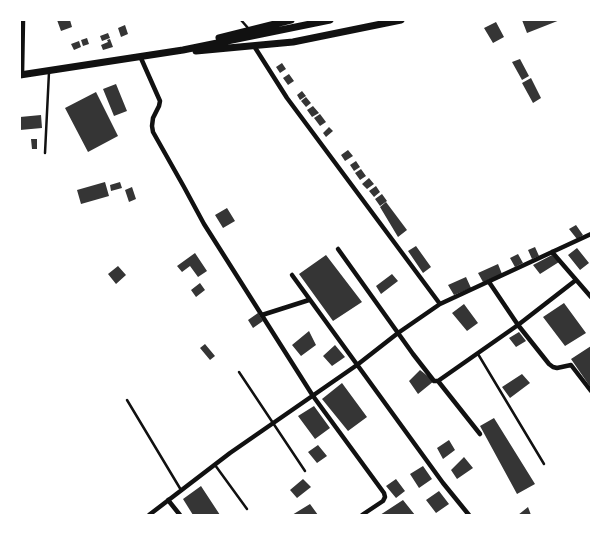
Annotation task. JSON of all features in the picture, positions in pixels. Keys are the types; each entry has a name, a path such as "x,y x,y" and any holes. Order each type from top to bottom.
{"main road":[{"path":"165,52 292,20"},
{"path":"21,75 184,50 330,20"},
{"path":"165,52 293,42 401,20"}],"street":[{"path":"21,75 23,20"},
{"path":"254,46 287,98 440,304"},
{"path":"140,56 160,101 160,106 153,118 153,132 204,224 313,396 384,493 383,501 362,515"},
{"path":"149,515 215,465 440,304 591,234"},
{"path":"338,249 434,380 438,381 480,434"},
{"path":"552,252 591,297"},
{"path":"292,276 443,483 469,515"},
{"path":"438,381 518,325 576,280"},
{"path":"489,282 518,325 552,367 571,365 591,391"},
{"path":"262,315 309,300"},
{"path":"168,500 180,515"}],"lane":[{"path":"241,20 249,30"},
{"path":"45,152 49,70"},
{"path":"478,353 544,464"},
{"path":"239,372 272,424 305,470"},
{"path":"127,400 181,490"},
{"path":"215,465 247,509"}],"building":[{"path":"57,20 70,20 72,27 61,31"},
{"path":"522,20 560,20 527,33"},
{"path":"496,22 504,37 493,43 484,28"},
{"path":"125,25 128,34 121,37 118,28"},
{"path":"108,33 110,38 102,41 100,36"},
{"path":"87,38 89,44 83,46 81,40"},
{"path":"110,39 113,47 103,50 101,45"},
{"path":"79,41 81,47 74,50 71,44"},
{"path":"520,59 529,76 522,80 512,62"},
{"path":"282,63 286,69 280,73 276,67"},
{"path":"289,74 294,81 288,85 283,78"},
{"path":"531,78 541,98 533,103 522,83"},
{"path":"116,84 127,111 114,116 103,89"},
{"path":"302,91 306,96 300,100 297,95"},
{"path":"96,92 118,136 88,152 65,108"},
{"path":"306,97 311,103 306,107 301,101"},
{"path":"313,106 319,113 312,117 307,110"},
{"path":"320,114 326,122 320,126 314,118"},
{"path":"41,115 42,128 20,130 20,117"},
{"path":"329,127 333,131 326,137 323,133"},
{"path":"31,139 37,139 37,149 32,149"},
{"path":"348,150 353,156 345,161 341,155"},
{"path":"356,161 360,167 354,171 350,165"},
{"path":"361,169 366,176 360,180 355,173"},
{"path":"369,178 374,184 367,189 362,184"},
{"path":"105,182 109,196 81,204 77,190"},
{"path":"120,182 122,188 111,191 110,185"},
{"path":"376,186 380,192 374,197 369,191"},
{"path":"132,187 136,199 129,202 125,190"},
{"path":"382,194 387,201 380,206 375,199"},
{"path":"386,202 407,230 398,237 380,207"},
{"path":"227,208 235,221 223,228 215,215"},
{"path":"576,225 583,235 577,239 569,229"},
{"path":"416,246 431,267 423,273 408,251"},
{"path":"535,247 539,256 532,259 528,250"},
{"path":"577,248 589,263 580,270 568,255"},
{"path":"195,253 207,271 198,277 190,266 182,272 177,266"},
{"path":"518,254 523,263 515,267 510,258"},
{"path":"326,255 362,302 333,321 299,274"},
{"path":"552,255 559,262 540,274 533,265"},
{"path":"498,264 502,274 483,282 478,273"},
{"path":"118,266 126,275 116,284 108,274"},
{"path":"392,274 398,281 381,294 376,286"},
{"path":"466,277 471,288 454,295 448,285"},
{"path":"200,283 205,290 196,297 191,290"},
{"path":"564,303 586,333 565,346 543,317"},
{"path":"464,304 478,323 467,331 452,313"},
{"path":"258,313 263,321 253,328 248,320"},
{"path":"309,331 316,345 301,356 292,345"},
{"path":"519,332 526,341 516,347 509,338"},
{"path":"205,344 215,356 210,360 200,348"},
{"path":"335,345 345,357 332,366 323,356"},
{"path":"591,346 591,388 571,359"},
{"path":"420,370 434,381 418,394 409,381"},
{"path":"522,374 530,383 510,398 502,387"},
{"path":"342,383 367,417 348,431 322,399"},
{"path":"314,406 330,428 315,439 298,416"},
{"path":"494,418 535,484 517,494 480,426"},
{"path":"449,440 455,450 443,459 437,448"},
{"path":"318,445 327,456 317,463 308,452"},
{"path":"464,457 473,468 457,479 451,470"},
{"path":"423,466 432,479 419,488 410,474"},
{"path":"303,479 311,487 297,498 290,490"},
{"path":"396,479 405,491 396,498 386,486"},
{"path":"201,486 220,515 193,515 183,499"},
{"path":"439,491 449,504 436,513 426,500"},
{"path":"403,500 415,515 380,515"},
{"path":"310,504 318,515 292,515"},
{"path":"528,507 531,515 518,515"}]}
